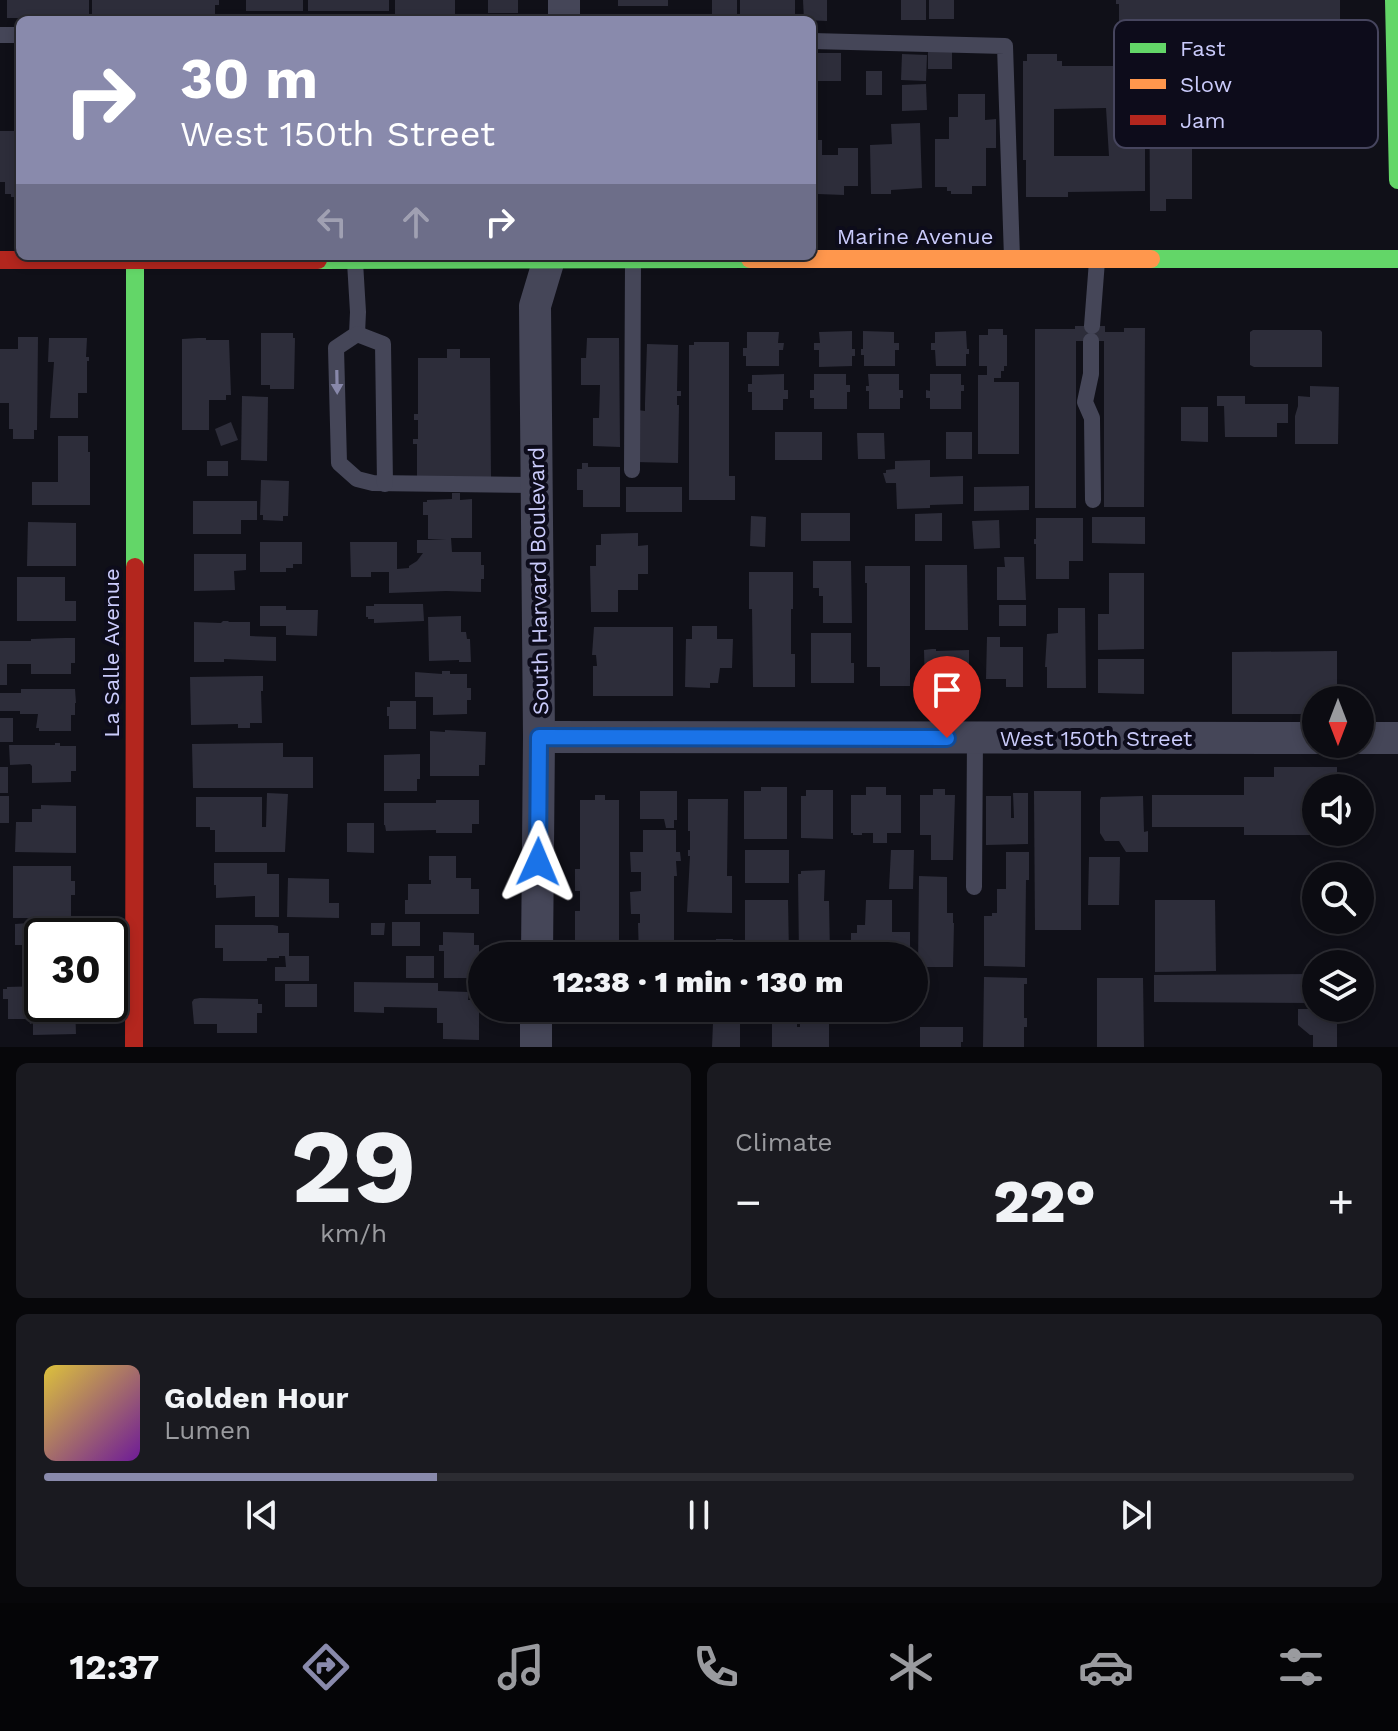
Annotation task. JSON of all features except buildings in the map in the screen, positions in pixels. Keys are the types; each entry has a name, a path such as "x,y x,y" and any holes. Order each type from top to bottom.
{"main road":[{"path":"1394,0 1398,180"},
{"name":"Marine Avenue","path":"633,260 1398,259"},
{"name":"Marine Avenue","path":"0,260 355,260"},
{"name":"La Salle Avenue","path":"134,1047 135,260"}],"street":[{"name":"South Harvard Boulevard","path":"537,942 539,737 535,306 548,260"},
{"name":"West 150th Street","path":"539,737 1302,738"},
{"path":"1374,738 1398,738"},
{"path":"536,1022 536,1047"}],"lane":[{"path":"816,41 1005,46 1012,260"},
{"path":"355,260 357,334"},
{"path":"632,470 633,260"},
{"path":"1093,500 1092,418 1085,402 1091,374 1097,260"},
{"path":"357,334 336,348 339,463 357,479 385,484 537,485"},
{"path":"357,334 383,344 385,484"},
{"path":"974,887 975,738"}],"traffic: fast":[{"path":"1394,0 1398,180"},
{"path":"1151,259 1398,259"},
{"path":"135,260 135,567"}],"traffic: slow":[{"path":"816,259 1151,259"}],"traffic: jam":[{"path":"0,260 318,260"},
{"path":"134,1047 135,567"}],"route":[{"path":"538,862 539,737 947,738"}]}
